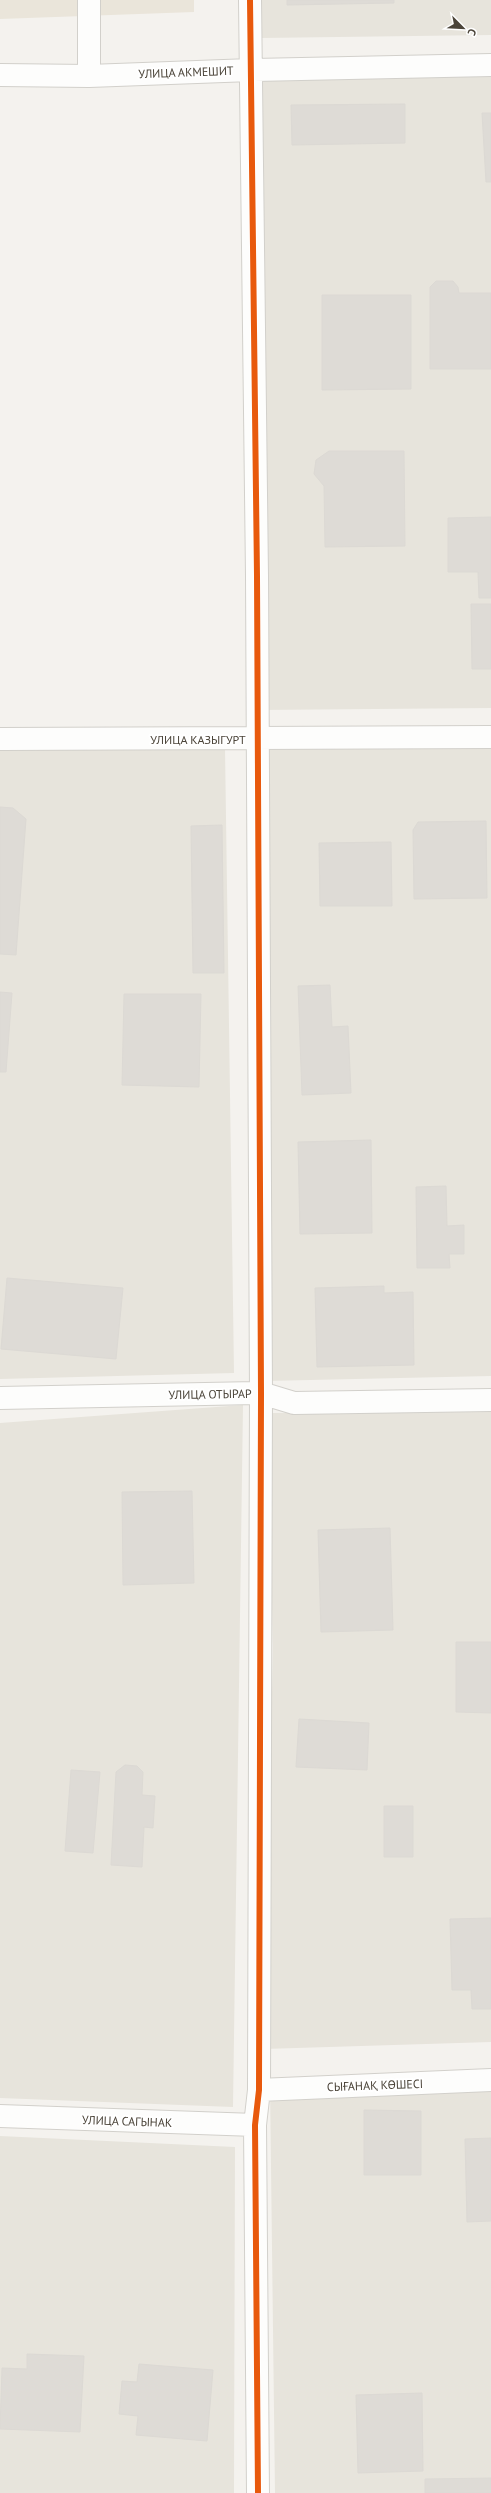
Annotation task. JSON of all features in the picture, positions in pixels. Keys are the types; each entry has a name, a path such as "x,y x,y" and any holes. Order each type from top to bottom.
{"street":[{"path":"250,0 257,576 261,1393 259,2090 255,2125 258,2493"},
{"path":"88,4 89,76"},
{"name":"УЛИЦА АКМЕШИТ","path":"0,75 89,76 251,70 491,65"},
{"name":"УЛИЦА КАЗЫГУРТ","path":"0,739 491,737"},
{"name":"УЛИЦА ОТЫРАР","path":"0,1398 261,1393 294,1403 491,1400"},
{"name":"СЫҒАНАҚ КӨШЕСІ","path":"259,2090 491,2080"},
{"name":"УЛИЦА САГЫНАК","path":"0,2116 255,2125"}],"shaded area":[{"path":"0,0 194,0 194,12 0,19"},
{"path":"260,0 491,0 491,35 261,38"},
{"path":"491,74 491,708 259,710 251,78"},
{"path":"491,746 491,1376 265,1381 266,747"},
{"path":"225,748 234,1373 0,1379 0,749"},
{"path":"243,1405 233,2107 0,2098 0,1423"},
{"path":"491,1412 491,2042 264,2049 273,1648 268,1413"},
{"path":"491,2082 491,2493 275,2493 270,2084"},
{"path":"0,2136 235,2147 234,2493 0,2493"}],"building":[{"path":"287,0 394,0 394,3 287,5"},
{"path":"405,104 405,143 292,145 291,105"},
{"path":"482,113 491,113 491,182 486,182"},
{"path":"436,281 453,281 458,287 459,293 491,293 491,369 430,369 430,287"},
{"path":"322,295 411,295 411,389 322,390"},
{"path":"329,451 404,451 405,546 325,547 324,486 314,474 316,460"},
{"path":"491,517 491,598 479,598 478,572 448,572 448,518"},
{"path":"471,604 491,604 491,669 472,669"},
{"path":"0,807 13,808 26,819 16,955 0,954"},
{"path":"486,821 487,898 414,899 413,830 418,822"},
{"path":"222,825 224,973 193,973 191,826"},
{"path":"391,842 392,906 320,906 319,843"},
{"path":"330,985 332,1027 348,1026 351,1093 302,1095 298,986"},
{"path":"0,992 12,993 6,1072 0,1072"},
{"path":"124,994 201,994 199,1087 122,1085"},
{"path":"371,1140 372,1233 300,1234 298,1142"},
{"path":"446,1186 447,1226 464,1225 464,1254 449,1254 450,1268 417,1268 416,1187"},
{"path":"7,1278 123,1288 116,1359 1,1349"},
{"path":"384,1286 384,1293 413,1292 414,1365 317,1367 315,1288"},
{"path":"192,1491 194,1583 123,1585 122,1492"},
{"path":"390,1528 393,1630 321,1632 318,1530"},
{"path":"456,1642 491,1642 491,1713 456,1712"},
{"path":"299,1719 369,1723 367,1770 296,1767"},
{"path":"125,1765 137,1766 143,1772 142,1795 155,1796 153,1828 144,1827 142,1867 111,1865 116,1772"},
{"path":"71,1770 100,1772 93,1853 65,1851"},
{"path":"384,1806 413,1806 413,1857 384,1857"},
{"path":"491,1918 491,2009 472,2009 471,1990 452,1990 450,1919"},
{"path":"364,2110 421,2111 421,2175 364,2175"},
{"path":"491,2138 491,2221 467,2222 465,2139"},
{"path":"27,2354 84,2356 80,2432 0,2429 2,2368 27,2369"},
{"path":"139,2364 213,2370 207,2441 136,2435 138,2416 119,2414 122,2381 137,2382"},
{"path":"422,2393 423,2471 358,2473 356,2395"},
{"path":"491,2478 491,2493 425,2493 425,2479"}],"cycle path":[{"path":"250,0 257,576 261,1393 259,2090 255,2125 258,2493"}]}
